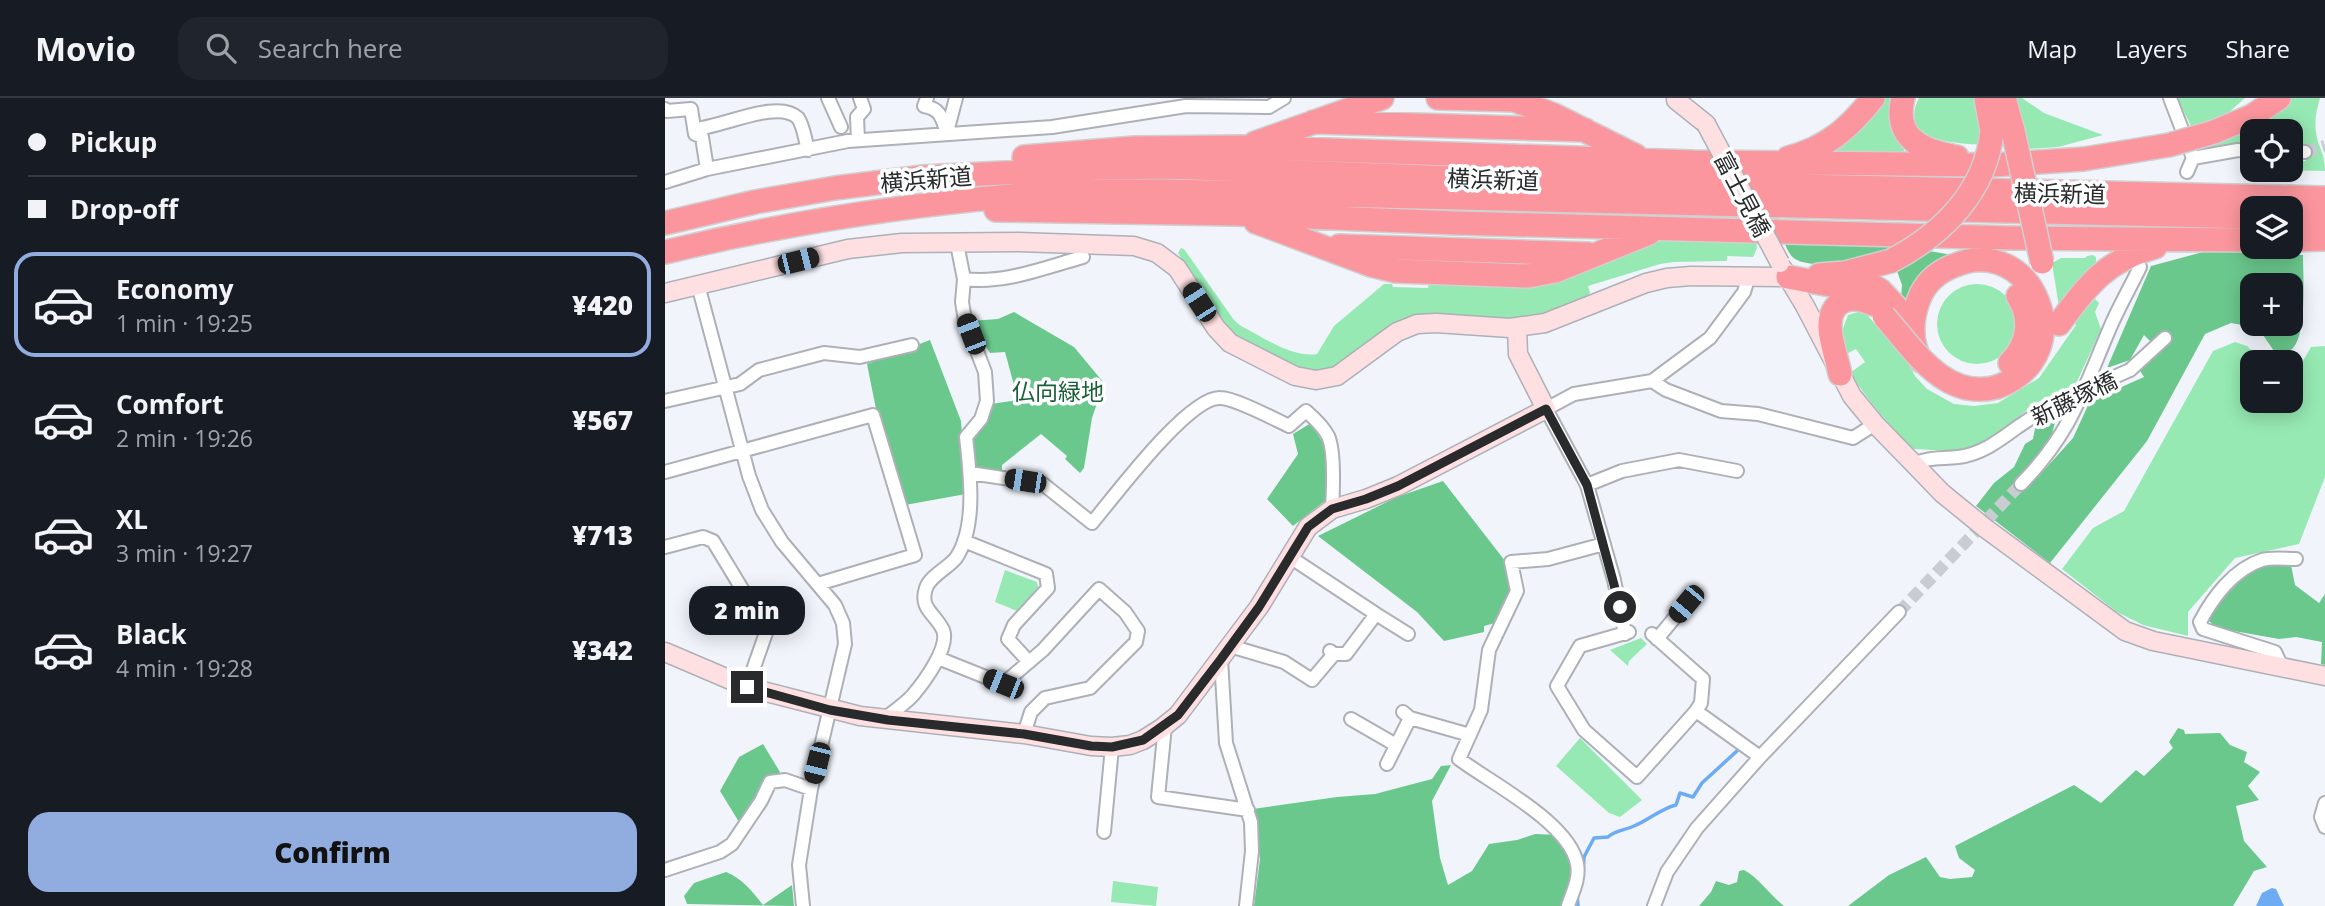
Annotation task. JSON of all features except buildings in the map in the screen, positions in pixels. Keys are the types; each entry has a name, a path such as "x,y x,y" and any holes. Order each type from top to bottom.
{"highway":[{"path":"1242,147 1382,98"},
{"path":"1438,98 1514,100 1585,130 1643,159"},
{"path":"1754,163 1800,155 1823,146 1850,126 1873,98"},
{"path":"1903,98 1903,126 1908,136 1924,148 1958,158 2026,164"},
{"path":"1986,98 2002,131 2042,262 2050,300 2050,329 2039,355 2019,375 1996,381 1971,393 1955,388 1934,376 1919,358 1913,337 1914,315 1924,289 1938,274 1966,261 1988,261 2012,270 2031,286 2041,308 2043,331 2037,353 2019,375"},
{"path":"1784,270 1845,273 1891,261 1930,238 1960,208 1984,167 2002,131 2004,98"},
{"path":"2214,132 2256,98"},
{"path":"835,188 957,164 1134,148 1242,147 1920,166 2026,164 2084,159 2169,145 2214,132 2252,116 2279,98"},
{"path":"1350,109 1554,116"},
{"path":"1313,122 1585,130"},
{"path":"1278,134 1617,146"},
{"name":"横浜新道","path":"665,223 755,202 835,188 923,177 1099,168 1169,167 1455,178 2325,198"},
{"name":"横浜新道","path":"665,252 767,230 901,208 1037,194 1169,191 2240,217"},
{"path":"901,208 1235,214 1827,233 2200,242 2240,240"},
{"path":"1235,214 1396,271 1528,276 1565,267 1626,241 1666,228"},
{"path":"2303,217 2325,218"},
{"path":"1279,230 1626,241"},
{"path":"1827,233 1931,242 1970,251"},
{"path":"2303,240 2325,239"},
{"path":"2059,324 2103,271 2121,259 2155,247 2200,242"},
{"path":"1320,245 1595,254"},
{"path":"1784,270 1846,288 1864,297 1885,309 1946,363 1968,373 1983,374 1996,381"},
{"path":"1845,273 1872,285 1885,309"},
{"path":"1981,275 2003,282 2015,291 2025,309 2027,331 2023,345 1996,381 1953,371 1940,362 1931,345 1928,324 1933,304 1946,286 1959,279 1981,275"},
{"path":"1840,374 1830,328 1833,313 1848,298 1864,299 1885,309"}],"street":[{"path":"828,98 848,136"},
{"path":"848,136 864,108 860,98"},
{"path":"927,98 924,106 935,108 941,114 947,133"},
{"path":"947,133 956,98"},
{"path":"665,182 707,169 808,150 848,136 1052,127 1186,106 1245,102 1269,107 1284,98"},
{"path":"2170,98 2193,158 2187,172"},
{"name":"富士見橋","path":"1675,99 1706,124 1852,396 1875,424 1942,493 2125,631 2153,641 2325,676"},
{"path":"694,129 707,129 762,108 784,109 792,111 800,121 808,150"},
{"path":"665,109 691,109 695,134 702,137 707,169"},
{"path":"2193,158 2240,150"},
{"path":"665,293 848,249 902,243 1019,242 1091,252"},
{"path":"884,719 912,696 945,643 943,629 926,609 923,601 928,583 956,557 968,532 969,473 966,437 981,419 987,401 985,372 962,302 964,279 957,244"},
{"path":"964,279 1009,279 1091,252 1134,246 1157,253 1177,268 1216,328 1230,343 1294,376 1316,380 1337,376 1397,332 1416,324 1517,327 1545,323 1646,283 1667,278 1749,276 1784,270"},
{"path":"2021,484 2041,464 2062,435 2082,397 2110,328 2140,267"},
{"path":"665,652 747,687 830,710 1112,747 1143,740 1178,715 1259,607 1308,527 1332,509 1398,486 1574,394 1652,381 1710,338 1744,292 1749,276"},
{"path":"698,285 749,476 762,510 782,542 835,605 843,623 845,644 811,789 799,865 803,906"},
{"path":"1517,327 1518,354 1587,485 1627,633 1580,646 1557,686 1584,730 1637,777 1701,703 1703,680 1655,636 1686,604"},
{"name":"新藤塚橋","path":"1913,464 1925,459 1960,457 1981,452 2051,405 2130,370 2165,338"},
{"path":"665,401 740,384 759,370 824,353 860,357 912,345"},
{"path":"1652,381 1666,390 1721,411 1758,414 1853,438 1875,424"},
{"path":"969,473 1043,484 1092,523 1162,438 1205,401 1221,397 1289,426 1306,411 1321,425 1329,438 1332,509"},
{"path":"665,472 873,415 915,555 818,584"},
{"path":"1587,485 1622,471 1679,460 1737,471"},
{"path":"665,547 703,537 713,541 767,630 747,687"},
{"path":"964,541 1046,574 1048,588 1014,625 1008,639 1029,662"},
{"path":"1568,906 1578,867 1573,849 1522,801 1459,759 1481,710 1489,650 1517,591 1511,562 1548,559 1604,544"},
{"path":"1290,557 1408,634"},
{"path":"2282,667 2275,652 2203,629 2200,622 2207,608 2239,571 2264,560 2296,559"},
{"path":"938,658 1003,684 1043,650 1099,589 1125,612 1138,631 1136,642 1090,688 1045,698 1031,712 1024,734"},
{"path":"1654,906 1667,872 1697,828 1760,757 1899,612"},
{"path":"1226,652 1284,662 1312,680 1332,653 1346,653 1376,614"},
{"path":"1226,652 1226,743 1251,822 1252,851 1246,906"},
{"path":"1696,711 1760,757"},
{"path":"1387,764 1406,715 1470,735"},
{"path":"1351,719 1396,745"},
{"path":"1165,726 1158,797 1248,810"},
{"path":"1104,832 1112,747"},
{"path":"665,870 720,852 732,844 761,801 770,782 785,780 811,789"},
{"path":"2325,803 2321,817 2325,827"}],"green space":[{"path":"1883,98 1892,98 1892,125 1896,136 1905,147 1903,152 1834,151"},
{"path":"1919,98 1974,98 1978,106 1984,145 1945,141 1923,132 1916,124 1914,113"},
{"path":"2013,98 2022,98 2044,113 2103,135 2058,147 2026,149"},
{"path":"2177,98 2245,98 2228,113 2192,128"},
{"path":"2290,98 2320,98 2315,128 2325,171 2303,171 2303,161 2306,161 2303,119 2250,119"},
{"path":"2240,124 2240,146 2201,150 2198,146"},
{"path":"1652,239 1756,240 1757,248 1753,257 1727,256 1727,261 1660,264 1588,286 1590,293 1585,299 1534,318 1439,317 1334,369 1307,372 1241,341 1222,324 1178,253 1181,248 1184,249 1241,326 1278,346 1298,353 1317,354 1334,326 1384,284 1392,284 1393,287 1428,288 1429,283 1526,284"},
{"path":"1784,241 1902,244 1880,256 1856,262 1814,264 1795,259"},
{"path":"1929,251 1953,255 1907,302 1901,299 1902,285 1896,268"},
{"path":"2203,252 2240,252 2240,259 2303,259 2303,273 2240,273 2240,325 2231,323 2205,334 2147,441 2050,563 1976,506 1994,483 2014,467 2025,444 2033,439 2036,423 2057,415 2051,438 2028,469 2037,478 2073,438 2090,401 2144,377 2139,369 2158,349 2144,335 2130,360 2107,368 2151,266"},
{"path":"2093,255 2096,257 2096,263 2059,307 2052,263 2061,258 2085,258"},
{"path":"1977,284 1992,287 2005,296 2014,309 2017,324 2014,339 2005,352 1992,361 1977,364 1962,361 1949,352 1940,339 1937,324 1940,309 1949,296 1962,287"},
{"path":"2095,299 2099,303 2095,312 2101,329 2075,386 2036,403 1992,438 1954,451 1913,449 1904,440 1850,373 1865,362 1856,349 1846,354 1841,334 1848,315 1858,312 1867,315 1904,355 1915,376 1927,389 1954,404 1974,406 1998,403 2039,378 2076,325 2073,320"},
{"name":"仏向緑地","path":"1014,312 1074,347 1104,383 1092,418 1084,468 1080,473 1065,459 1067,456 1041,434 1002,465 1002,473 974,471 971,440 991,404 1018,400 1005,352 990,353 970,321 998,319"},
{"path":"2264,336 2298,336 2290,350 2273,350"},
{"path":"930,340 961,421 966,494 905,505 878,419 867,364"},
{"path":"2235,342 2251,350 2240,350 2240,413 2303,413 2303,361 2311,347 2325,346 2325,477 2299,544 2235,558 2188,612 2188,636 2143,625 2117,612 2062,569 2093,528 2124,511 2213,351"},
{"path":"1311,423 1327,450 1326,500 1293,526 1267,499 1298,454 1293,434"},
{"path":"1443,481 1509,566 1514,592 1499,622 1484,626 1484,632 1444,641 1417,612 1318,536 1397,497"},
{"path":"2274,563 2291,565 2295,585 2319,603 2325,594 2325,665 2321,664 2322,642 2296,637 2279,639 2217,628 2209,621 2208,616 2212,609 2243,573"},
{"path":"1005,570 1037,582 1038,587 1017,611 995,602"},
{"path":"1641,638 1647,644 1629,661 1628,666 1610,650"},
{"path":"2178,728 2184,730 2185,734 2220,733 2230,745 2247,752 2244,762 2260,772 2248,786 2259,800 2236,806 2244,841 2267,867 2254,871 2233,906 1848,906 1889,875 1926,857 1940,877 1972,877 1975,870 1959,858 1955,846 2074,785 2101,803 2136,770 2144,776 2173,748 2169,742"},
{"path":"1580,738 1642,800 1620,817 1609,813 1556,766"},
{"path":"763,744 780,772 762,789 758,803 739,822 720,791 739,757"},
{"path":"1451,765 1432,801 1440,858 1448,885 1472,871 1489,844 1535,834 1560,835 1573,854 1571,906 1254,906 1260,859 1253,809 1375,794 1432,779 1441,766"},
{"path":"1744,870 1755,877 1784,906 1699,906 1716,881 1729,885 1737,882 1739,871"},
{"path":"726,872 751,890 763,905 792,885 794,906 687,904 684,896 694,883"},
{"path":"1113,881 1158,887 1156,906 1111,902"}],"water":[{"path":"2276,889 2284,906 2256,906 2262,893"}],"waterway":[{"path":"1583,876 1584,857 1594,838 1608,837 1676,805 1680,793 1693,797 1702,783 1738,750"},
{"path":"1577,894 1578,906"}],"tunnel":[{"path":"2305,152 2325,146"},
{"path":"1899,612 2021,484"}],"route":[{"path":"747,687 860,716 1024,734 1091,746 1130,745 1143,740 1178,715 1259,607 1308,527 1332,509 1398,486 1546,409 1587,485 1620,607"}]}
